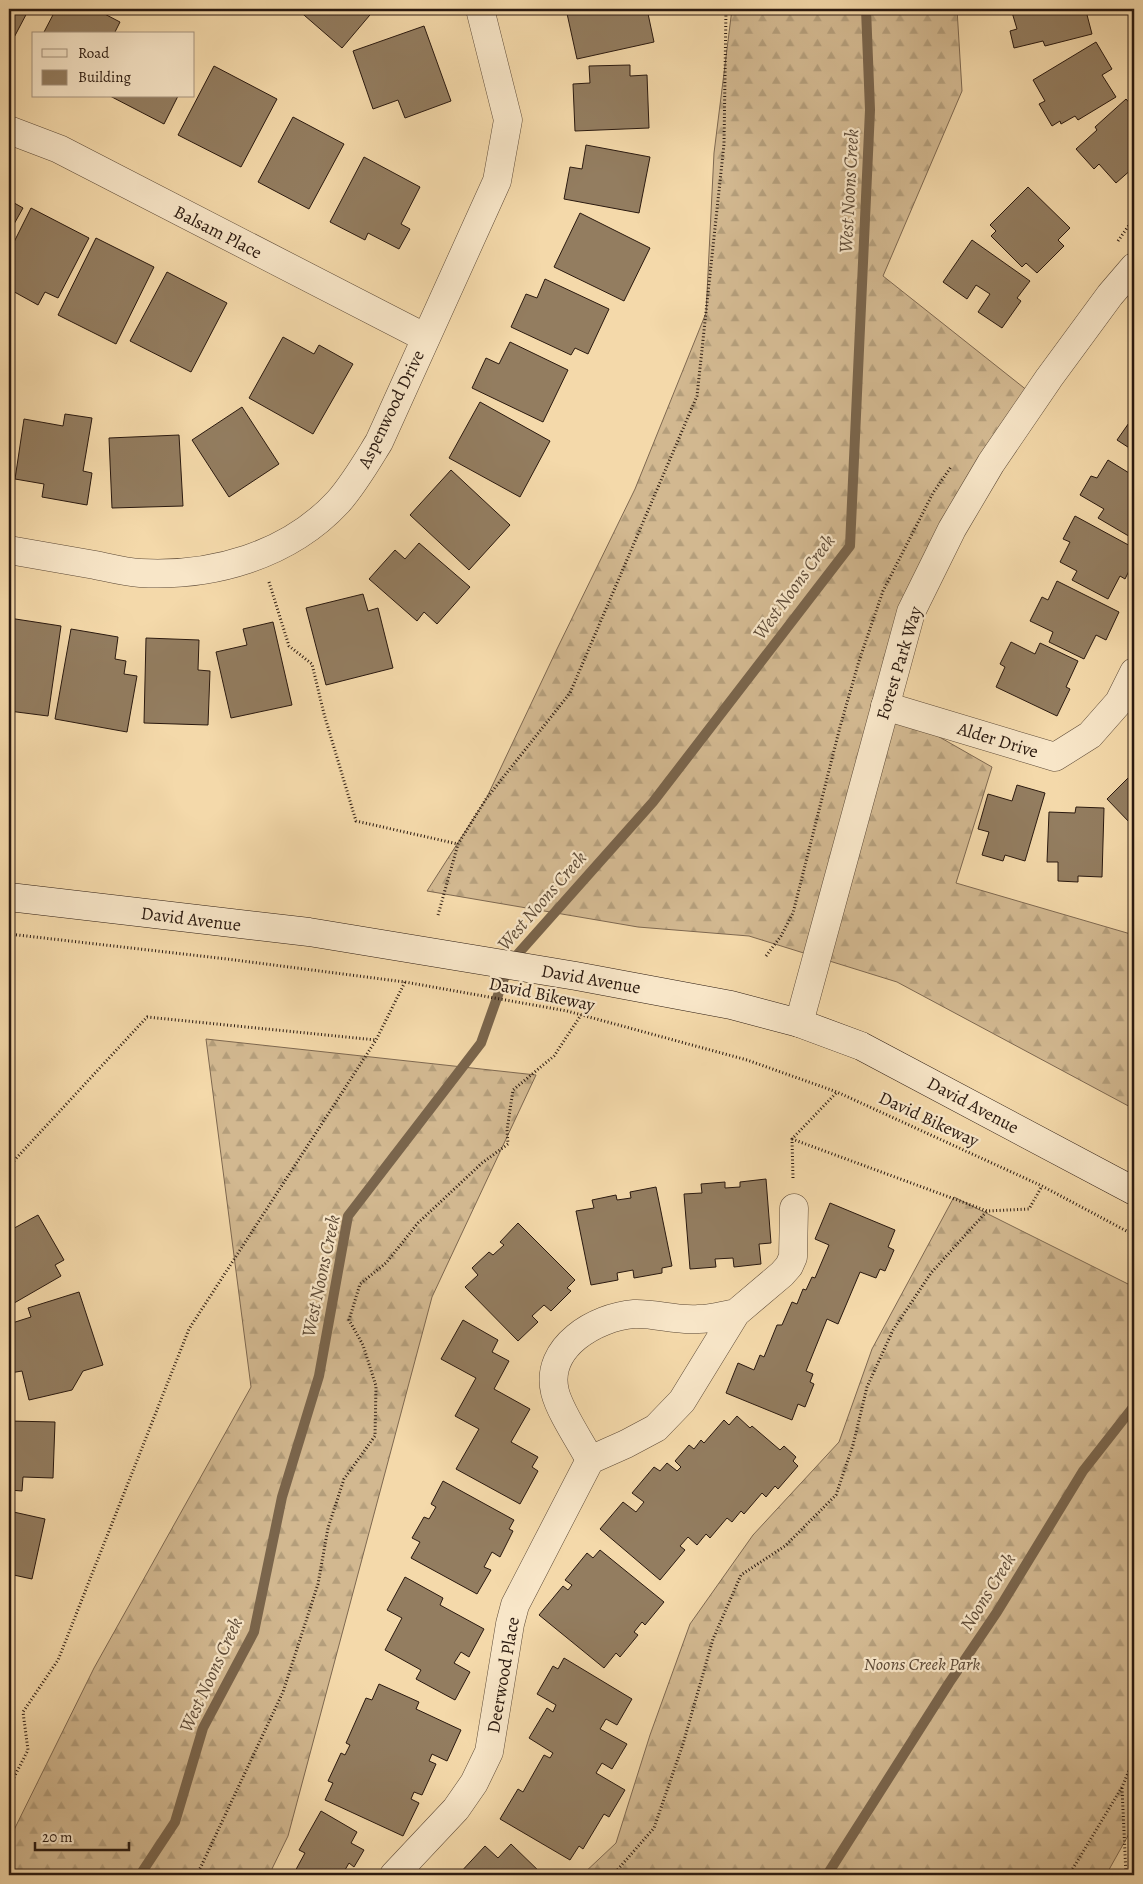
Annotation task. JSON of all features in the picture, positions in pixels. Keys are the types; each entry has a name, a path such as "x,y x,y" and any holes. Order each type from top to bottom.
{"street":[{"name":"Aspenwood Drive","path":"9,550 139,573 174,573 203,570 238,562 284,544 313,525 337,503 356,480 379,442 497,181 508,120 480,9"},
{"name":"Balsam Place","path":"9,130 59,149 426,338"},
{"name":"Forest Park Way","path":"799,1023 911,612 952,529 992,463 1050,378 1110,296 1134,267"},
{"name":"Alder Drive","path":"885,706 1055,757 1090,735 1119,702 1134,672"},
{"name":"David Avenue","path":"9,897 309,932 576,976 731,1005 799,1023 861,1046 1134,1192"},
{"path":"736,1314 698,1320 634,1314 613,1318 590,1327 572,1339 560,1354 554,1373 554,1392 590,1460 656,1428 682,1401 736,1314 789,1266 793,1257 794,1208"},
{"name":"Deerwood Place","path":"394,1875 456,1809 474,1784 490,1752 510,1624 515,1604 590,1460"}],"path":[{"path":"438,915 458,844 486,799 570,693 697,396 724,144 726,9"},
{"path":"267,575 289,646 312,664 324,714 356,821 458,844"},
{"name":"David Bikeway","path":"9,934 405,982 567,1011 747,1060 837,1092 1042,1186 1134,1235"},
{"path":"9,1787 28,1750 23,1712 58,1660 189,1329 376,1040 405,982"},
{"path":"197,1875 283,1692 318,1584 328,1528 344,1479 375,1436 376,1386 363,1345 349,1320 360,1284 386,1263 418,1223 482,1163 508,1144 513,1090 554,1056 581,1015"},
{"path":"9,1166 147,1017 376,1040"},
{"path":"794,1208 792,1139 837,1092"},
{"path":"792,1139 987,1211 1029,1209 1042,1186"},
{"path":"613,1875 654,1828 683,1744 713,1639 741,1575 784,1546 836,1495 853,1445 867,1386 893,1330 931,1273 987,1211"},
{"path":"1068,1875 1122,1787 1134,1759"},
{"path":"1122,1787 1126,1875"}],"green space":[{"path":"732,9 957,9 962,91 883,276 1033,395 952,529 885,706 992,767 956,883 1134,935 1134,1109 897,982 749,936 638,927 427,891 486,799 635,489 706,313 714,153"},
{"path":"206,1039 536,1075 432,1297 288,1836 269,1875 9,1875 9,1840 94,1668 251,1387"},
{"name":"Noons Creek Park","path":"954,1197 1134,1287 1134,1825 1106,1875 582,1875 616,1843 650,1735 690,1624 753,1535 839,1442 872,1349"}],"building":[{"path":"9,9 29,9 9,47"},
{"path":"56,9 95,9 120,22 115,32 44,32"},
{"path":"297,9 375,9 342,48"},
{"path":"566,9 647,9 654,42 577,59"},
{"path":"1011,9 1092,9 1086,11 1092,34 1045,46 1043,41 1014,48 1010,31 1017,29"},
{"path":"424,26 451,101 405,118 398,100 373,109 353,51"},
{"path":"1096,42 1112,69 1102,75 1116,97 1078,120 1075,116 1061,124 1060,121 1052,126 1039,104 1045,101 1033,80"},
{"path":"630,65 630,76 647,75 649,128 575,131 573,84 590,83 589,66"},
{"path":"214,66 277,99 241,167 178,135"},
{"path":"114,98 177,98 164,124"},
{"path":"1126,99 1134,108 1134,170 1133,168 1116,183 1099,164 1094,169 1076,149 1097,130 1095,127"},
{"path":"293,117 344,144 309,209 258,182"},
{"path":"586,145 650,157 639,213 564,199 570,167 582,169"},
{"path":"364,157 420,187 401,224 410,229 399,249 368,233 365,240 330,222"},
{"path":"1028,187 1070,228 1058,240 1064,246 1037,273 1026,263 1022,267 991,236 996,231 990,225"},
{"path":"9,200 23,208 9,233"},
{"path":"31,208 89,238 58,298 45,292 38,305 9,289 9,252"},
{"path":"580,213 650,248 624,301 554,267"},
{"path":"96,238 154,267 116,344 58,315"},
{"path":"972,240 1030,281 1017,298 1021,301 1002,328 978,312 990,294 976,285 967,299 943,282"},
{"path":"167,272 227,303 191,372 130,341"},
{"path":"545,279 609,309 588,354 575,348 571,355 511,327 526,294 537,298"},
{"path":"283,337 314,354 319,345 353,364 313,434 249,398"},
{"path":"510,342 568,370 543,422 472,388 486,358 499,364"},
{"path":"480,402 550,441 520,497 449,458"},
{"path":"242,407 279,464 229,497 192,440"},
{"path":"65,414 92,418 83,471 92,473 87,505 42,497 44,484 15,479 24,419 63,426"},
{"path":"1131,420 1134,422 1134,451 1117,440"},
{"path":"179,435 183,506 112,508 109,438"},
{"path":"1108,460 1134,476 1134,533 1132,538 1098,518 1104,509 1080,495 1091,476 1097,478"},
{"path":"451,470 510,525 469,570 410,515"},
{"path":"1075,516 1134,548 1130,561 1133,563 1125,579 1120,576 1108,599 1072,580 1077,571 1060,562 1070,542 1063,539"},
{"path":"419,543 470,587 437,624 424,612 417,621 369,579 395,550 405,559"},
{"path":"1057,581 1119,612 1106,640 1096,635 1084,659 1049,642 1053,632 1030,621 1042,597 1048,600"},
{"path":"363,594 368,611 378,608 393,668 326,685 306,608"},
{"path":"9,618 61,626 48,716 9,711"},
{"path":"273,622 292,705 231,718 216,652 247,645 243,629"},
{"path":"71,629 118,637 115,659 126,661 124,674 137,676 127,732 55,719"},
{"path":"146,638 199,640 198,670 210,671 208,725 144,723"},
{"path":"1011,642 1035,654 1040,643 1078,661 1066,687 1070,689 1057,716 996,687 1005,667 1000,664"},
{"path":"1131,775 1134,778 1134,821 1131,824 1107,799"},
{"path":"1017,785 1045,793 1025,861 1005,855 1003,861 982,855 989,832 978,829 988,794 1012,801"},
{"path":"1076,807 1104,808 1102,877 1078,876 1078,882 1058,881 1058,862 1047,862 1049,812 1075,813"},
{"path":"766,1179 771,1243 759,1244 761,1264 734,1267 733,1258 715,1259 716,1267 690,1269 684,1194 702,1193 701,1184 725,1182 725,1188 740,1187 740,1182"},
{"path":"656,1187 672,1266 662,1268 662,1273 634,1278 633,1270 617,1273 618,1280 591,1285 576,1211 594,1208 592,1200 616,1195 617,1200 631,1198 630,1192"},
{"path":"830,1203 895,1230 888,1247 894,1250 885,1271 880,1269 876,1278 860,1272 838,1324 827,1319 806,1371 813,1374 810,1382 814,1384 805,1407 798,1404 792,1420 726,1393 738,1363 754,1370 760,1355 764,1357 777,1325 782,1325 792,1302 797,1304 803,1289 806,1290 812,1277 815,1278 829,1245 815,1239"},
{"path":"38,1215 64,1260 55,1265 61,1276 9,1306 9,1231"},
{"path":"518,1223 575,1280 567,1288 571,1291 551,1311 544,1305 532,1316 538,1322 518,1341 465,1287 478,1275 472,1268 489,1252 493,1255 504,1245 500,1242"},
{"path":"79,1292 103,1365 83,1371 72,1390 29,1400 22,1371 10,1373 9,1324 31,1317 28,1308"},
{"path":"463,1320 498,1340 492,1352 509,1361 494,1389 530,1409 511,1442 538,1457 532,1467 538,1471 520,1504 456,1469 479,1429 455,1416 476,1378 441,1359"},
{"path":"737,1416 780,1450 784,1446 796,1457 793,1461 798,1466 778,1489 775,1486 766,1497 762,1493 744,1514 741,1511 732,1522 727,1518 710,1538 706,1534 697,1545 688,1537 680,1546 685,1550 660,1580 600,1529 623,1502 636,1512 644,1502 632,1493 654,1467 660,1471 667,1463 677,1471 681,1467 675,1461 689,1445 694,1449 701,1440 704,1443 724,1420 729,1425"},
{"path":"9,1421 55,1422 53,1478 23,1477 22,1491 9,1490"},
{"path":"443,1481 514,1520 509,1529 513,1531 500,1557 492,1552 484,1567 491,1570 477,1594 411,1558 420,1542 412,1538 424,1517 429,1519 436,1507 431,1504"},
{"path":"9,1511 45,1519 32,1579 9,1574"},
{"path":"600,1550 664,1602 645,1625 642,1622 634,1632 638,1635 620,1657 616,1653 604,1668 539,1615 563,1586 568,1590 572,1585 565,1580 587,1553 593,1558"},
{"path":"405,1577 443,1598 440,1605 484,1629 469,1657 461,1652 454,1663 470,1672 455,1700 416,1679 421,1670 385,1650 402,1618 387,1610"},
{"path":"9,1613 14,1615 9,1629"},
{"path":"564,1658 632,1699 617,1725 606,1719 600,1729 627,1744 612,1769 602,1763 596,1773 625,1790 609,1817 604,1814 583,1849 579,1846 570,1860 500,1819 518,1789 523,1792 544,1755 550,1758 553,1753 529,1738 547,1708 553,1712 556,1705 537,1694 553,1666 558,1669"},
{"path":"379,1684 419,1702 416,1709 461,1730 447,1761 432,1754 429,1761 436,1764 422,1795 414,1792 411,1799 419,1803 403,1836 325,1800 333,1783 328,1781 341,1753 345,1755 350,1745 346,1743 366,1698 372,1700"},
{"path":"321,1811 357,1832 351,1843 364,1850 354,1867 349,1863 342,1875 293,1875 305,1853 299,1850"},
{"path":"511,1844 543,1875 458,1875 485,1846 498,1858"},
{"path":"452,1869 458,1875 447,1875"}],"waterway":[{"name":"West Noons Creek","path":"140,1875 175,1822 203,1728 254,1632 282,1497 319,1376 348,1216 481,1043 509,964 653,802 850,546 870,110 866,9"},
{"name":"Noons Creek","path":"827,1875 949,1683 997,1612 1083,1471 1134,1406"}]}
